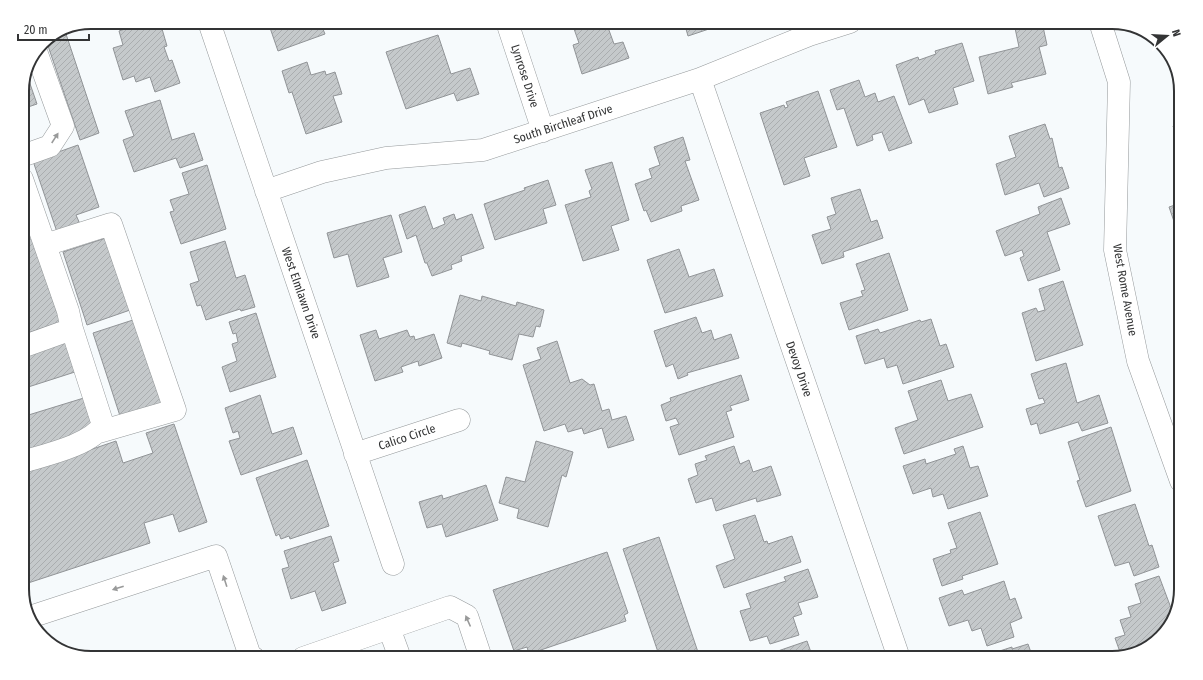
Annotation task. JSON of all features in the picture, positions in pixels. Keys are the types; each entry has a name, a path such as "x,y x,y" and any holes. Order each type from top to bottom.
{"street":[{"name":"West Elmlawn Drive","path":"211,29 393,564"},
{"name":"Lynrose Drive","path":"509,29 543,131"},
{"name":"South Birchleaf Drive","path":"266,190 322,172 386,158 483,150 700,79 805,29"},
{"name":"West Rome Avenue","path":"1102,29 1119,82 1115,250 1138,361 1174,461"},
{"path":"29,154 50,146 63,126 39,58"},
{"name":"Devoy Drive","path":"700,79 897,651"},
{"path":"29,198 46,245 68,311 72,329 103,420 103,425 99,432"},
{"path":"29,460 87,440 99,432 175,410 111,224 46,245"},
{"path":"29,344 72,329"},
{"name":"Calico Circle","path":"355,454 459,420"},
{"path":"35,615 216,556 248,651"},
{"path":"323,651 450,607 467,616 480,651"},
{"path":"389,628 397,651"}],"building":[{"path":"125,29 162,29 167,46 164,47 169,61 172,60 180,83 155,92 150,77 136,82 134,76 123,80 113,48 123,45 119,31"},
{"path":"270,29 323,29 325,34 278,51"},
{"path":"574,29 609,29 614,44 623,42 629,58 582,74 573,45 579,43"},
{"path":"686,29 709,29 688,36"},
{"path":"1015,29 1044,29 1047,45 1039,47 1046,74 1011,83 1013,87 988,94 979,57 1019,47"},
{"path":"66,34 99,133 80,140 48,46"},
{"path":"438,35 451,74 470,68 479,94 457,101 454,93 406,109 386,52"},
{"path":"962,43 974,81 953,88 958,104 929,113 924,99 909,105 896,65 918,57 919,60 936,54 935,51"},
{"path":"307,62 311,75 325,71 326,75 335,72 342,94 333,96 342,122 306,134 292,92 289,93 282,71"},
{"path":"859,80 865,97 875,93 878,102 894,96 912,143 889,151 882,132 872,135 873,140 857,146 844,108 837,110 830,90"},
{"path":"30,83 37,104 29,107"},
{"path":"818,91 837,147 804,158 810,176 784,185 760,113 784,105 785,108 788,107 786,102"},
{"path":"160,100 172,140 194,133 203,160 180,168 176,158 134,172 123,140 134,136 125,111"},
{"path":"1045,124 1050,139 1052,138 1059,168 1062,167 1069,188 1044,197 1039,183 1005,195 996,164 1016,157 1009,136"},
{"path":"683,137 690,160 685,161 699,200 681,206 682,211 651,222 646,210 644,211 635,184 652,178 649,169 660,165 654,147"},
{"path":"78,145 99,207 76,215 80,224 57,232 33,161"},
{"path":"612,162 629,220 611,226 619,250 583,261 565,205 591,197 589,191 592,189 585,170"},
{"path":"207,165 226,229 181,244 170,212 174,211 170,200 189,194 182,173"},
{"path":"548,180 556,205 543,209 547,223 495,240 484,204 525,190 524,188"},
{"path":"860,189 871,222 877,220 883,238 843,252 844,257 822,264 812,235 831,229 827,217 836,214 831,198"},
{"path":"1061,198 1070,224 1047,232 1060,270 1028,281 1020,258 1024,256 1022,250 1005,256 996,231 1040,214 1038,207"},
{"path":"1174,205 1174,221 1169,207"},
{"path":"425,206 433,229 445,224 443,218 454,214 456,220 472,214 484,248 461,256 462,261 451,265 452,269 432,276 427,263 425,263 416,235 407,239 399,215"},
{"path":"391,215 402,252 383,258 389,277 357,287 348,254 334,258 327,233"},
{"path":"29,221 63,321 29,333"},
{"path":"109,237 133,309 87,325 63,252"},
{"path":"225,241 236,278 245,275 255,307 241,311 240,309 206,320 201,305 197,306 190,284 199,281 190,252"},
{"path":"679,249 689,277 714,269 723,296 665,313 647,260"},
{"path":"889,253 908,310 849,330 840,303 863,296 861,291 865,290 856,264"},
{"path":"1063,281 1083,345 1036,361 1022,313 1036,308 1038,312 1045,310 1039,289"},
{"path":"460,295 481,301 482,296 516,306 517,302 544,310 540,327 536,326 533,337 519,334 512,360 489,354 490,351 462,343 461,347 447,343"},
{"path":"256,313 276,377 230,392 222,367 237,361 232,344 238,342 236,333 233,334 229,322"},
{"path":"696,317 702,333 711,330 714,340 731,334 739,358 687,373 688,375 678,379 673,364 666,367 654,331"},
{"path":"136,319 165,404 121,419 93,333"},
{"path":"931,319 940,346 946,344 954,367 903,384 897,365 887,368 884,358 865,364 856,336 878,329 880,333 920,320 921,322"},
{"path":"376,330 379,339 407,330 410,337 414,336 415,340 434,334 442,358 419,366 418,361 401,367 403,372 375,381 360,335"},
{"path":"68,338 78,371 29,387 29,351"},
{"path":"557,341 570,383 582,379 590,385 594,384 602,411 609,409 612,420 626,416 634,440 608,448 602,428 584,434 582,428 568,432 565,424 544,431 523,365 541,359 537,348"},
{"path":"1066,363 1077,403 1099,395 1108,423 1082,431 1078,422 1040,434 1037,423 1031,425 1026,409 1045,403 1043,398 1039,399 1031,374"},
{"path":"741,375 749,400 730,406 732,410 726,412 734,437 679,455 670,427 679,424 676,418 666,421 661,405 671,401 670,398"},
{"path":"941,380 948,401 971,394 983,427 904,454 895,428 918,420 908,391"},
{"path":"260,395 272,434 293,427 302,454 241,475 229,441 240,438 238,431 233,433 225,408"},
{"path":"87,397 97,429 29,451 29,415"},
{"path":"174,424 207,522 179,532 173,514 144,523 150,543 29,583 29,471 116,441 123,463 153,453 146,433"},
{"path":"1111,427 1131,491 1086,507 1077,481 1080,480 1068,442"},
{"path":"536,441 573,452 566,477 562,475 548,527 517,518 519,509 499,503 506,477 525,482"},
{"path":"734,446 740,464 749,460 753,472 771,466 781,495 757,502 756,498 716,511 712,498 696,503 688,479 698,475 695,464 707,460 705,456"},
{"path":"963,446 970,468 978,466 988,496 948,509 943,494 933,497 931,488 913,494 903,466 925,459 926,464 956,454 954,449"},
{"path":"307,460 329,526 290,539 289,536 281,539 279,534 276,536 256,478"},
{"path":"486,485 498,520 446,537 442,524 427,528 419,502 442,495 443,499"},
{"path":"1135,504 1149,546 1152,545 1159,567 1134,576 1129,562 1115,566 1098,516"},
{"path":"980,512 998,564 962,576 963,579 942,586 933,559 951,553 950,550 957,548 948,523"},
{"path":"755,515 764,542 767,541 768,544 792,536 801,562 724,588 716,566 735,559 723,525"},
{"path":"331,536 339,561 333,563 346,603 322,611 315,591 291,599 282,569 289,567 284,551"},
{"path":"659,537 698,651 658,651 623,549"},
{"path":"607,552 628,613 624,615 626,621 538,651 528,651 527,647 514,651 493,590"},
{"path":"808,569 818,597 798,603 802,614 793,617 799,635 770,644 767,636 750,641 740,611 751,608 746,594 786,581 784,577"},
{"path":"1159,576 1171,608 1166,620 1150,638 1136,646 1119,650 1115,638 1125,635 1120,620 1131,617 1128,607 1141,603 1135,584"},
{"path":"1004,581 1010,600 1015,598 1022,618 1010,623 1014,637 987,646 981,628 972,631 968,620 949,626 939,598 962,590 964,595"},
{"path":"807,641 811,651 778,651"},
{"path":"1028,644 1030,651 1000,651 1012,647 1012,649"}]}
